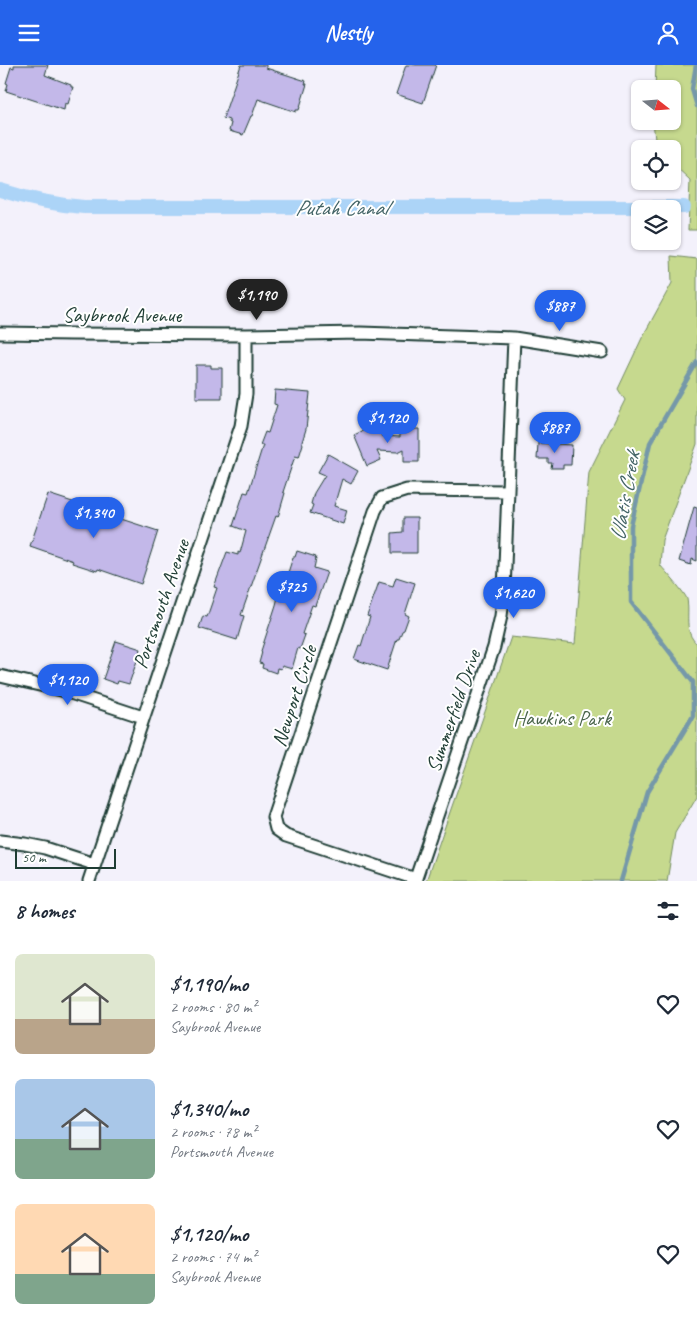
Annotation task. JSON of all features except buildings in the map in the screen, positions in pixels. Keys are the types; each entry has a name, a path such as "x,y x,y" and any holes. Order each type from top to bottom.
{"street":[{"name":"Saybrook Avenue","path":"0,333 246,335 360,333 514,338 602,352"},
{"name":"Portsmouth Avenue","path":"89,881 241,426 246,394 246,335"},
{"name":"Summerfield Drive","path":"416,880 494,647 501,616 504,591 514,338"},
{"name":"Newport Circle","path":"416,880 286,836 276,829 273,817 375,511 382,498 406,490 508,491"},
{"path":"0,676 61,690 143,717"},
{"path":"0,841 45,848 94,865"}],"green space":[{"path":"656,65 697,65 697,230 688,230 690,180 681,172 681,140 655,140 654,130 681,130 681,80 655,80"},
{"name":"Hawkins Park","path":"671,256 697,259 697,444 662,540 660,565 686,596 688,628 697,644 697,796 675,833 667,881 426,881 511,637 575,644 589,472 625,400 618,389 642,338 672,283"}],"waterway":[{"name":"Ulatis Creek","path":"696,65 692,89 697,106"},
{"name":"Putah Canal","path":"0,190 42,201 84,207 684,207"},
{"name":"Ulatis Creek","path":"621,881 647,792 693,716 693,682 631,602 631,526 650,443 697,362"}]}
